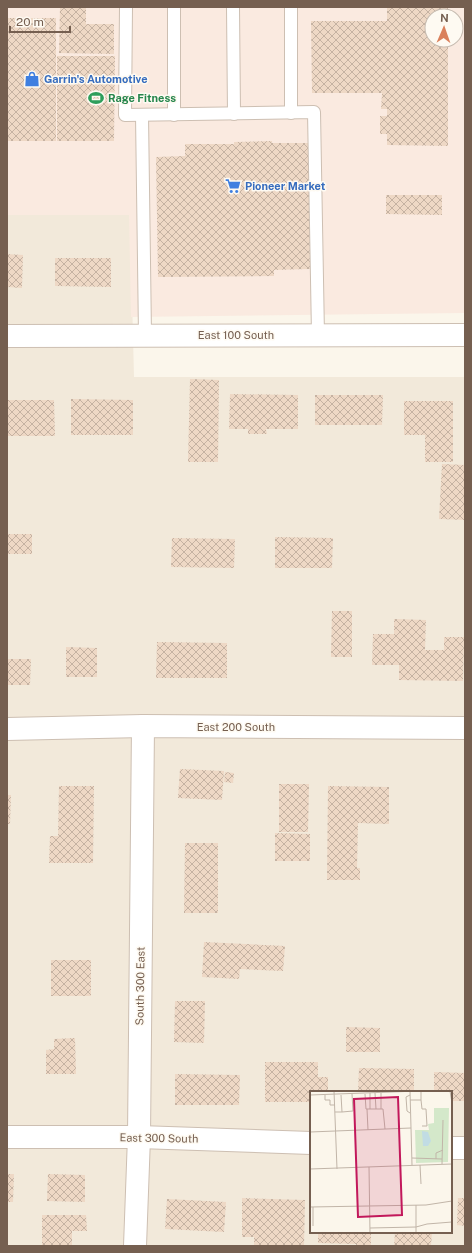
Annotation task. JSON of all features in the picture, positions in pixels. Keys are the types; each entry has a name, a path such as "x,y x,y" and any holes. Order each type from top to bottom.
{"street":[{"name":"East 100 South","path":"7,336 465,335"},
{"name":"East 200 South","path":"7,729 143,726 465,728"},
{"name":"South 300 East","path":"135,1246 139,1137 143,726"},
{"name":"East 300 South","path":"7,1137 139,1137 310,1143"},
{"path":"452,1148 465,1148"}],"lane":[{"path":"126,7 125,115 314,112 318,335"},
{"path":"174,7 174,114"},
{"path":"233,7 234,114"},
{"path":"291,7 291,113"},
{"path":"142,115 145,335"}],"shaded area":[{"path":"7,7 465,7 465,313 131,317 129,215 7,215"},
{"path":"7,215 130,215 134,377 465,377 465,1246 7,1246"}],"building":[{"path":"60,7 86,7 86,24 114,24 114,54 59,53"},
{"path":"387,7 448,7 424,8 424,48 448,48 448,146 387,145 387,134 380,134 380,116 387,116 387,109 381,109 382,93 312,93 311,21 387,21"},
{"name":"Garrin's Automotive","path":"8,18 56,18 56,141 8,141"},
{"path":"57,56 115,56 114,141 57,141"},
{"name":"Pioneer Market","path":"272,141 272,143 309,143 310,269 274,270 274,276 158,277 156,157 185,156 185,144 234,144 234,142"},
{"path":"386,195 442,195 442,215 386,214"},
{"path":"7,254 23,255 22,288 7,287"},
{"path":"55,258 111,258 111,287 55,286"},
{"path":"190,379 219,380 218,462 188,462"},
{"path":"230,394 298,395 298,429 266,429 267,434 248,434 248,429 229,429"},
{"path":"315,395 383,395 382,425 315,425"},
{"path":"71,399 133,400 133,435 71,435"},
{"path":"7,400 54,400 55,436 7,436"},
{"path":"404,401 453,401 453,462 425,462 425,435 404,435"},
{"path":"442,464 465,465 465,520 439,519"},
{"path":"7,534 32,534 32,554 7,554"},
{"path":"275,537 333,538 332,568 275,568"},
{"path":"172,538 235,539 234,568 171,567"},
{"path":"332,611 352,611 352,657 331,657"},
{"path":"394,619 426,620 425,650 444,650 444,637 464,637 463,681 399,680 399,665 372,665 373,634 394,634"},
{"path":"157,642 227,643 227,678 156,678"},
{"path":"66,647 97,648 97,677 66,677"},
{"path":"7,659 31,659 30,685 7,685"},
{"path":"180,769 224,771 222,800 178,798"},
{"path":"225,772 234,773 233,783 224,782"},
{"path":"279,784 309,784 308,832 279,832"},
{"path":"59,786 94,786 93,863 49,863 50,836 58,836"},
{"path":"328,786 389,787 389,824 358,823 357,868 360,868 360,880 327,880"},
{"path":"7,795 11,795 10,824 7,824"},
{"path":"275,833 310,834 310,861 275,861"},
{"path":"185,843 218,843 218,913 184,913"},
{"path":"204,942 285,946 283,971 240,969 239,979 202,977"},
{"path":"51,960 91,960 91,996 51,996"},
{"path":"175,1001 205,1001 204,1043 174,1042"},
{"path":"346,1027 380,1028 380,1052 346,1052"},
{"path":"75,1038 76,1074 46,1074 46,1050 54,1049 54,1039"},
{"path":"265,1062 318,1062 318,1077 328,1077 328,1091 310,1091 310,1102 265,1102"},
{"path":"359,1068 414,1069 414,1091 358,1091"},
{"path":"434,1072 465,1073 465,1101 452,1101 452,1091 434,1091"},
{"path":"175,1074 240,1075 239,1105 175,1105"},
{"path":"7,1174 14,1174 13,1202 7,1202"},
{"path":"48,1174 85,1175 85,1202 47,1201"},
{"path":"242,1198 305,1200 304,1246 254,1246 254,1237 242,1237"},
{"path":"458,1198 465,1198 465,1226 457,1225"},
{"path":"167,1199 226,1202 224,1232 165,1229"},
{"path":"42,1215 86,1215 87,1231 72,1231 72,1246 42,1246"},
{"path":"318,1233 371,1233 371,1246 318,1243"},
{"path":"395,1233 432,1233 431,1246 394,1246"}],"place":[{"name":"Garrin's Automotive","path":"32,79"},
{"name":"Rage Fitness","path":"96,98"},
{"name":"Pioneer Market","path":"233,186"}]}
